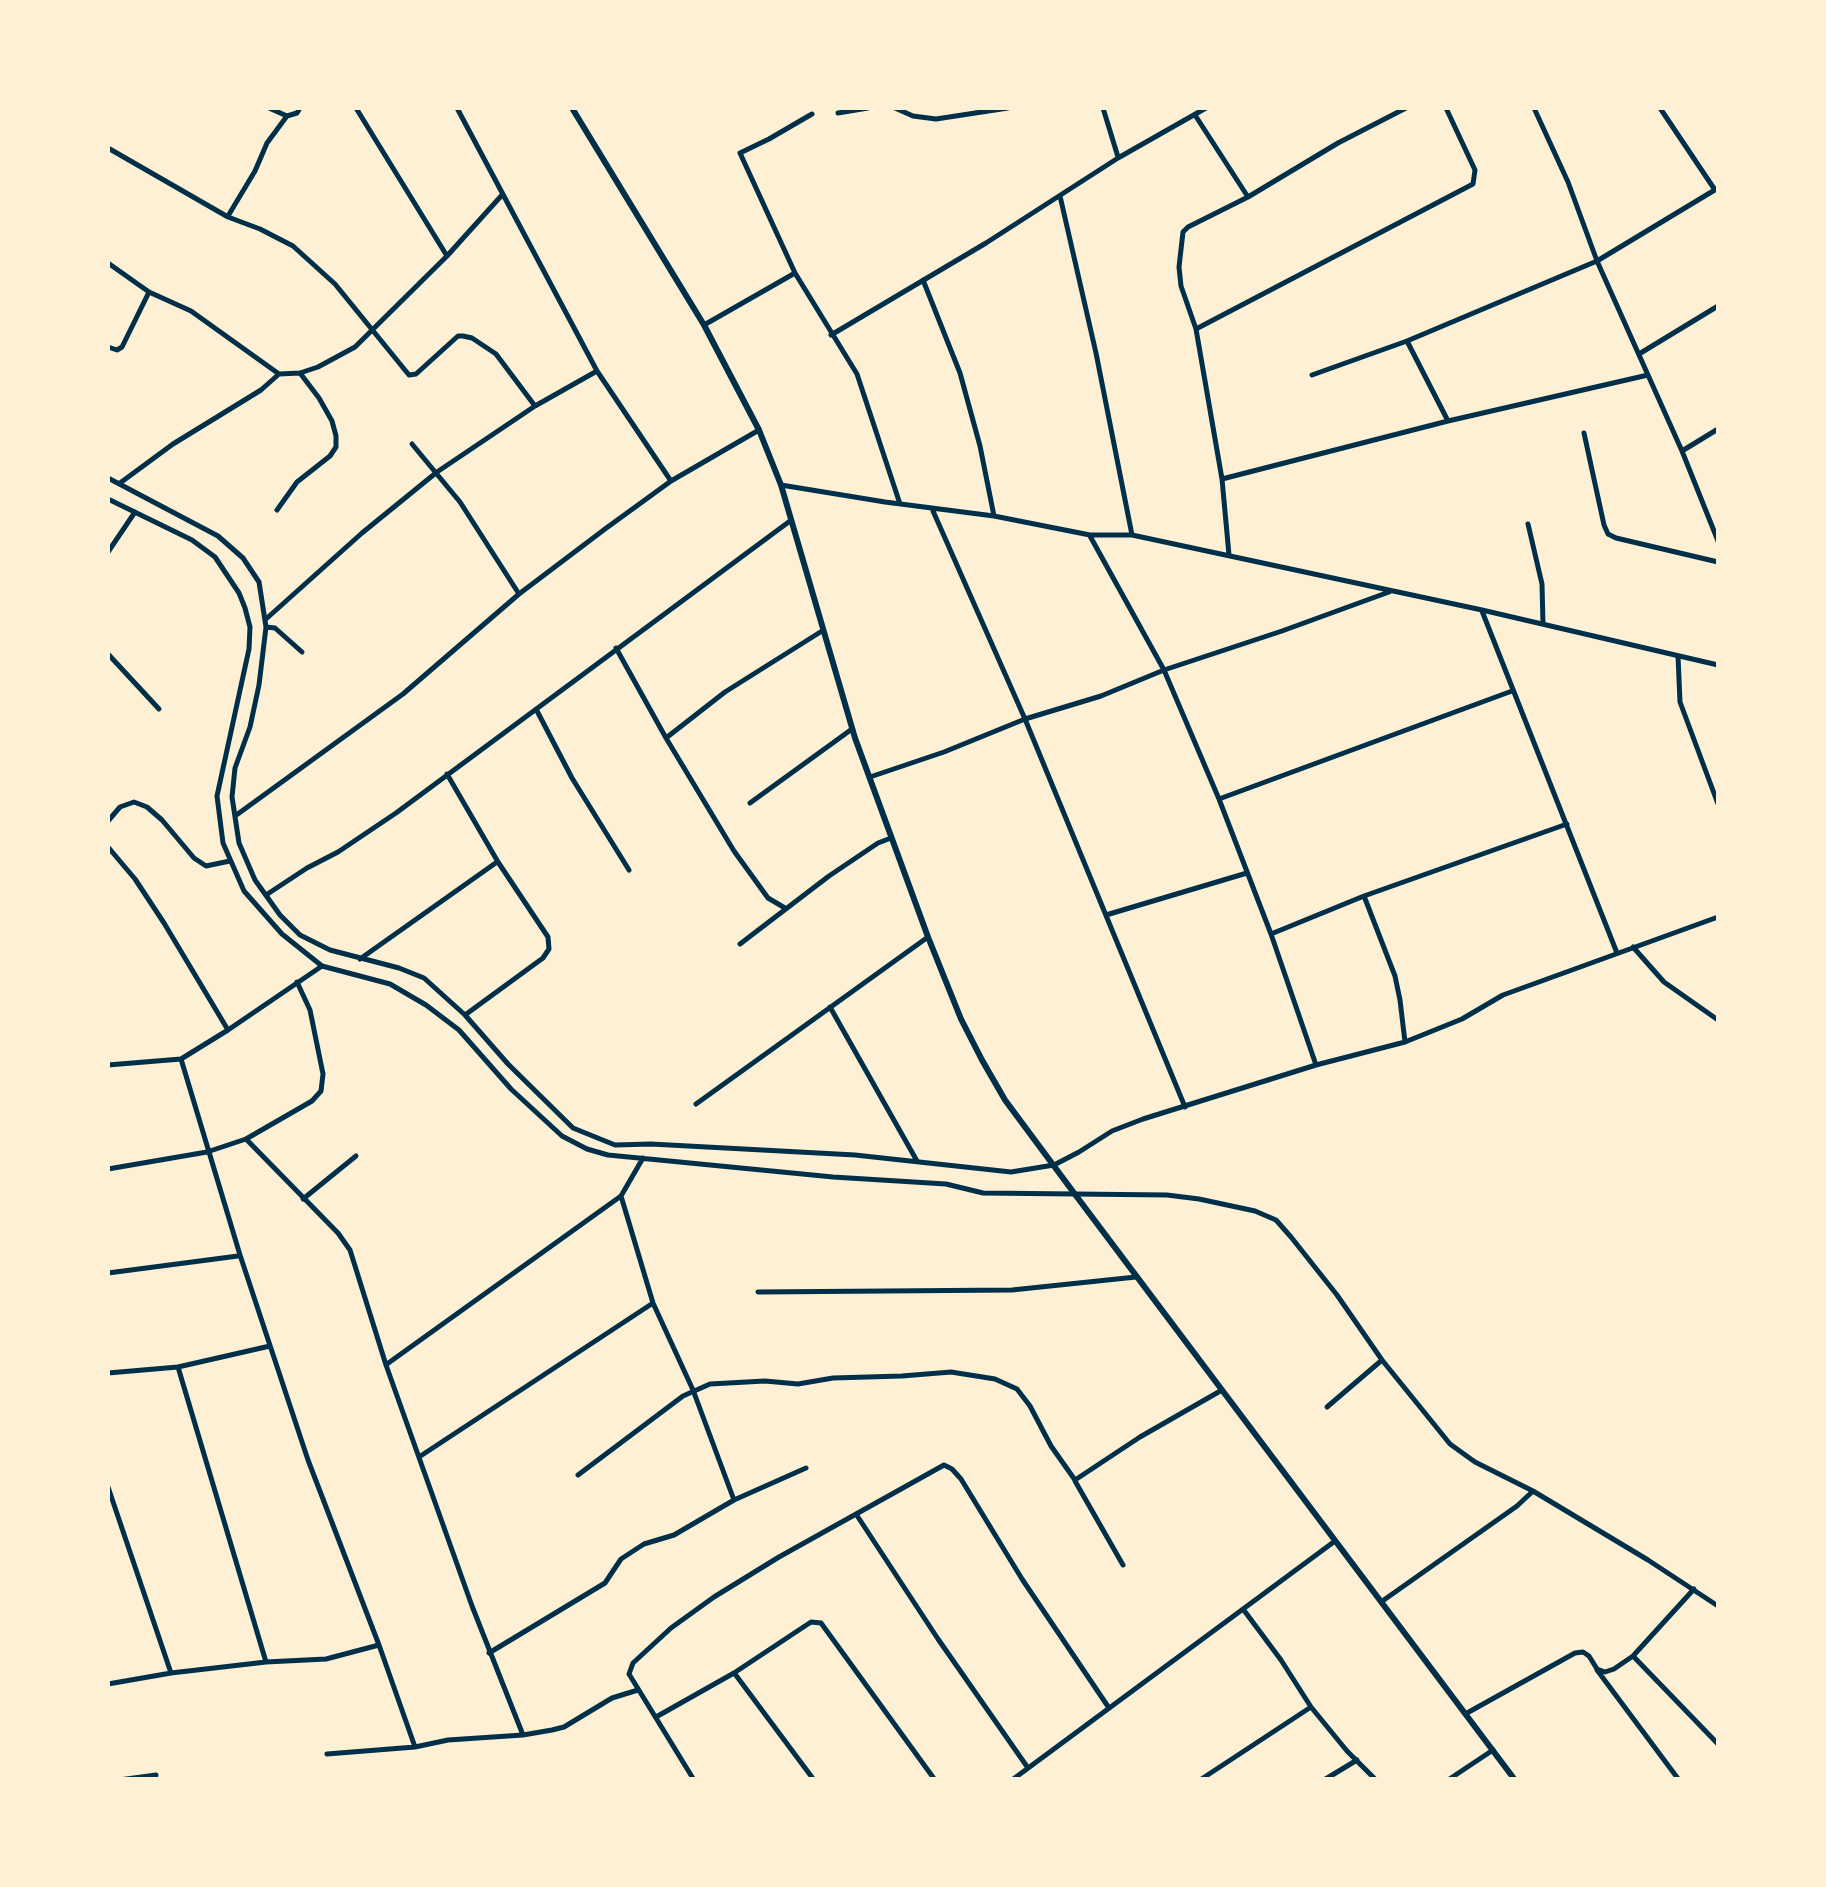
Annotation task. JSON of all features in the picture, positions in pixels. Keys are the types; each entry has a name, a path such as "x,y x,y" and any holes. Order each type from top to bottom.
{"street":[{"path":"269,108 287,116 293,116 300,108"},
{"path":"356,108 447,256"},
{"path":"457,108 597,371 671,482"},
{"path":"572,108 704,325 759,430 782,485 852,729 928,937 982,1060 1005,1100 1515,1780"},
{"path":"838,113 868,108"},
{"path":"895,108 936,120 1008,108"},
{"path":"1104,108 1118,158"},
{"path":"831,335 1206,108"},
{"path":"1229,555 1222,479 1196,329 1178,267 1183,232 1338,142 1406,108"},
{"path":"1196,329 1472,184 1475,170 1446,108"},
{"path":"1534,108 1718,541"},
{"path":"1312,375 1407,341 1597,261 1717,189 1660,108"},
{"path":"812,114 740,153 794,273 858,374 900,504"},
{"path":"1194,114 1248,196"},
{"path":"228,217 267,143 287,116"},
{"path":"108,148 228,217 293,246 336,284 409,375 458,336 472,338 496,354 534,406"},
{"path":"1060,194 1132,535"},
{"path":"108,263 149,292 191,311 279,374 300,373 355,347 502,195"},
{"path":"704,325 794,273"},
{"path":"922,280 960,373 994,516"},
{"path":"108,347 122,347 149,292"},
{"path":"1640,354 1718,306"},
{"path":"1407,341 1448,421"},
{"path":"266,618 436,472 534,406 597,371"},
{"path":"277,510 297,482 336,447 332,421 300,373"},
{"path":"119,484 279,374"},
{"path":"1222,479 1648,375"},
{"path":"1682,451 1718,429"},
{"path":"234,817 404,694 520,594 671,482 759,430"},
{"path":"1584,433 1608,534 1718,562"},
{"path":"412,444 460,502 520,594"},
{"path":"108,478 218,536 243,558 259,582 266,618 259,684 232,797 239,843 256,880 280,915 300,935 330,950 424,978 564,1121 615,1146 651,1144 855,1155 1011,1172 1054,1165 1112,1131 1316,1065 1405,1042 1462,1019 1502,996 1718,918"},
{"path":"782,485 994,516 1090,535 1132,535 1718,665"},
{"path":"108,499 192,540 215,557 246,608 250,648 217,796 222,844 244,891 282,934 322,966 390,984 426,1004 458,1030 511,1089 562,1136 608,1155 946,1184 983,1193 1166,1195 1199,1199 1276,1220 1450,1444 1718,1606"},
{"path":"932,509 1026,719 1185,1107"},
{"path":"108,552 135,512"},
{"path":"266,895 396,813 790,521"},
{"path":"1528,524 1542,584 1543,624"},
{"path":"1090,535 1164,670 1219,799 1316,1065"},
{"path":"870,777 1390,592"},
{"path":"1482,610 1616,953"},
{"path":"266,627 275,628 302,652"},
{"path":"666,738 725,692 822,631"},
{"path":"616,648 734,851 768,898 785,908"},
{"path":"108,654 159,709"},
{"path":"1678,656 1680,702 1718,804"},
{"path":"1219,799 1512,691"},
{"path":"536,709 572,778 630,870"},
{"path":"750,803 852,729"},
{"path":"447,774 548,937 549,949 465,1016"},
{"path":"1710,782 1718,780"},
{"path":"108,821 120,807 134,802 154,814 206,866 230,861"},
{"path":"1270,934 1364,896 1568,824"},
{"path":"740,944 854,859 891,838"},
{"path":"108,847 164,923 228,1030"},
{"path":"360,959 498,862"},
{"path":"1106,915 1247,873"},
{"path":"1364,896 1394,976 1405,1042"},
{"path":"696,1104 928,937"},
{"path":"1634,948 1664,982 1718,1020"},
{"path":"108,1065 181,1059 322,966"},
{"path":"108,1169 207,1152 246,1139 312,1101 321,1091 323,1074 310,1010 297,982"},
{"path":"830,1007 919,1163"},
{"path":"181,1059 207,1152 308,1460 415,1747"},
{"path":"246,1139 350,1250 386,1365 522,1736"},
{"path":"303,1198 356,1156"},
{"path":"386,1365 621,1196 643,1158"},
{"path":"621,1196 653,1304 692,1390 734,1500"},
{"path":"108,1273 240,1256"},
{"path":"758,1292 1012,1290 1139,1276"},
{"path":"419,1458 653,1304"},
{"path":"108,1373 178,1367 270,1346"},
{"path":"1327,1407 1382,1360"},
{"path":"178,1367 266,1662"},
{"path":"578,1475 692,1390 710,1384 798,1384 833,1378 951,1372 995,1379 1023,1398 1123,1565"},
{"path":"1074,1480 1222,1390"},
{"path":"694,1780 629,1674 633,1663 671,1628 714,1597 779,1556 944,1465 961,1480 1022,1580 1109,1708"},
{"path":"489,1653 604,1583 620,1559 644,1544 674,1535 734,1500 806,1468"},
{"path":"108,1488 170,1674"},
{"path":"1381,1602 1532,1492"},
{"path":"856,1514 1028,1768"},
{"path":"1012,1780 1335,1540"},
{"path":"1597,1669 1606,1672 1633,1656 1694,1589"},
{"path":"1243,1609 1311,1707 1376,1780"},
{"path":"656,1717 734,1673 810,1622 820,1623 935,1780"},
{"path":"108,1684 266,1662 326,1659 380,1645"},
{"path":"1467,1713 1583,1652 1680,1780"},
{"path":"1633,1656 1718,1744"},
{"path":"734,1673 814,1780"},
{"path":"327,1754 522,1736 564,1727 612,1698 638,1690"},
{"path":"1200,1780 1212,1776 1311,1707"},
{"path":"1448,1780 1493,1750"},
{"path":"1324,1780 1358,1760"},
{"path":"119,1780 156,1775"}]}
